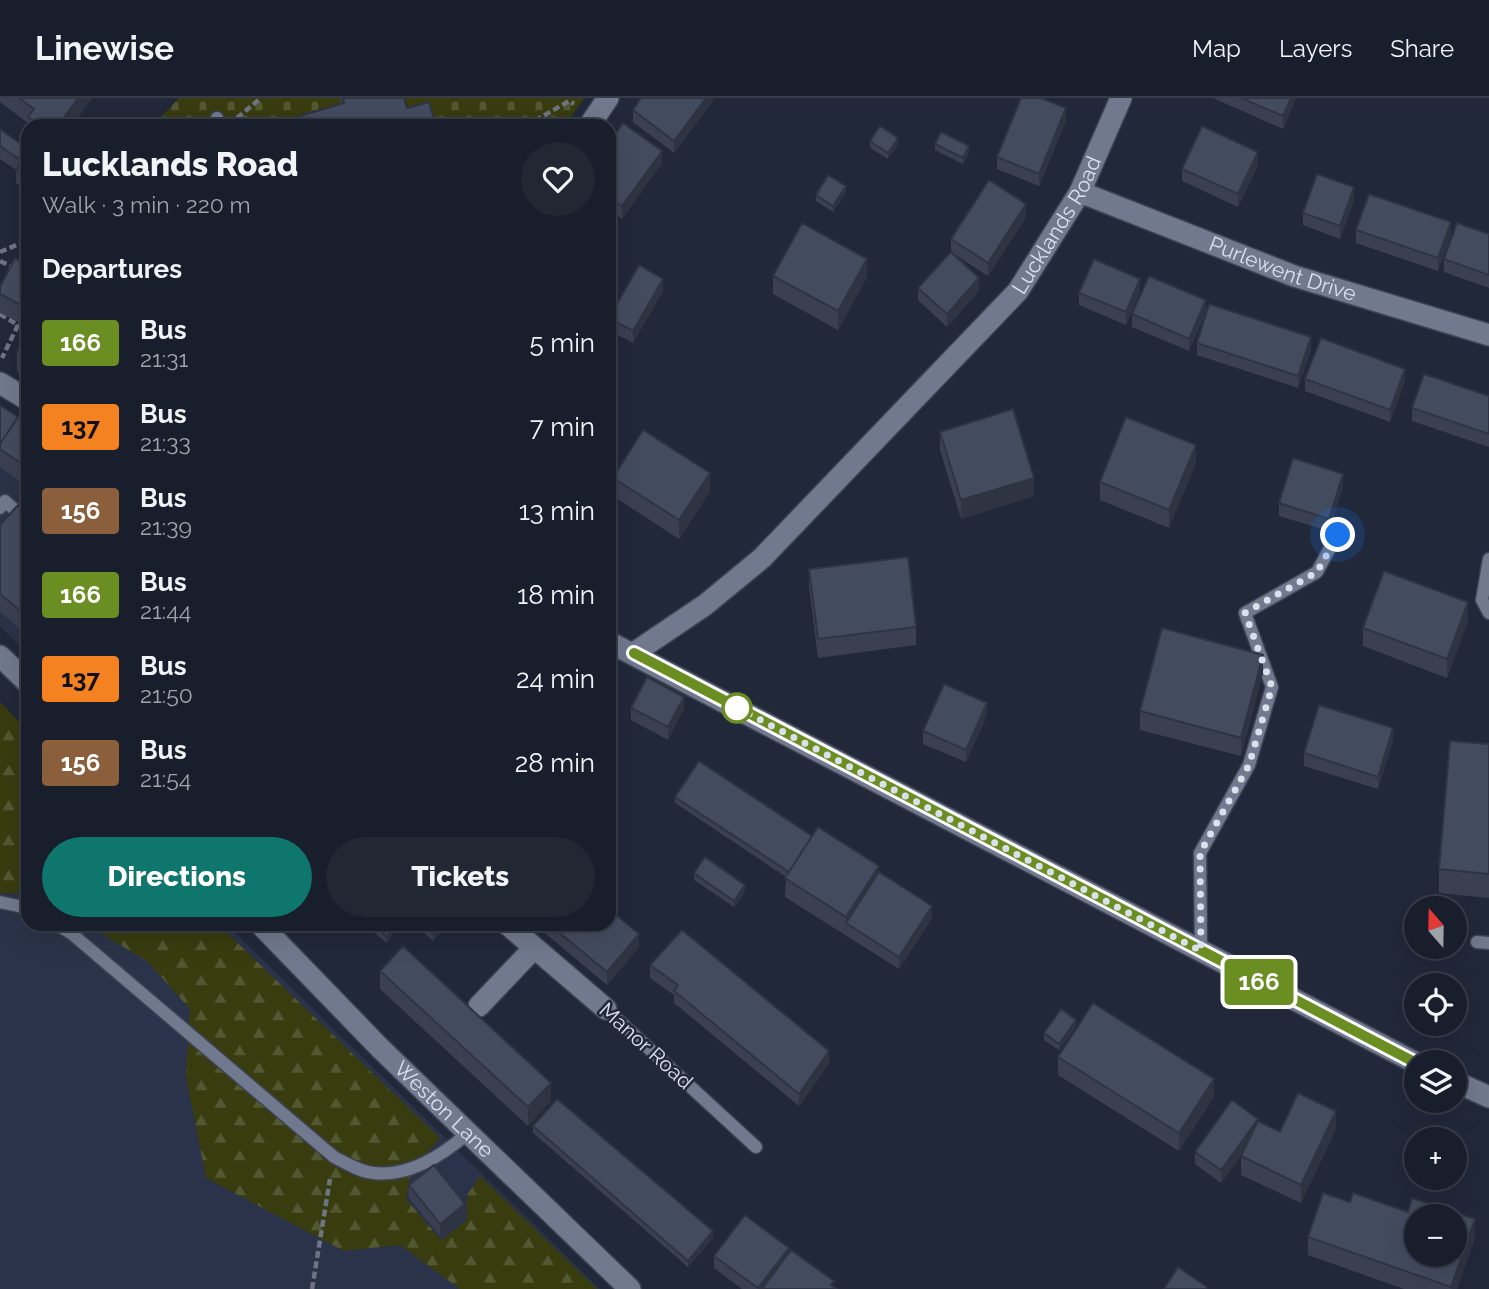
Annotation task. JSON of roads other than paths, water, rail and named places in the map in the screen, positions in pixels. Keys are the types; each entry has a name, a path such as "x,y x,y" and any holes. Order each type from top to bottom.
{"street":[{"name":"Lucklands Road","path":"634,653 705,605 762,558 1018,291 1080,192 1121,98"},
{"name":"Purlewent Drive","path":"1080,192 1294,276 1489,335"},
{"path":"0,383 21,396"},
{"path":"616,645 1404,1057"},
{"path":"0,656 21,676"},
{"name":"Weston Lane","path":"267,931 468,1133 630,1289"},
{"name":"Manor Road","path":"515,931 606,1009"},
{"path":"479,1006 534,948"},
{"path":"1467,1087 1489,1097"}],"lane":[{"path":"0,508 5,501 21,516"},
{"path":"1201,951 1200,853 1249,765 1272,687 1245,613 1317,572 1338,535"},
{"path":"1489,559 1482,600 1489,612"},
{"path":"0,902 21,906"},
{"path":"68,931 334,1157 376,1174 444,1154 468,1133"},
{"name":"Manor Road","path":"606,1009 756,1147"}]}
